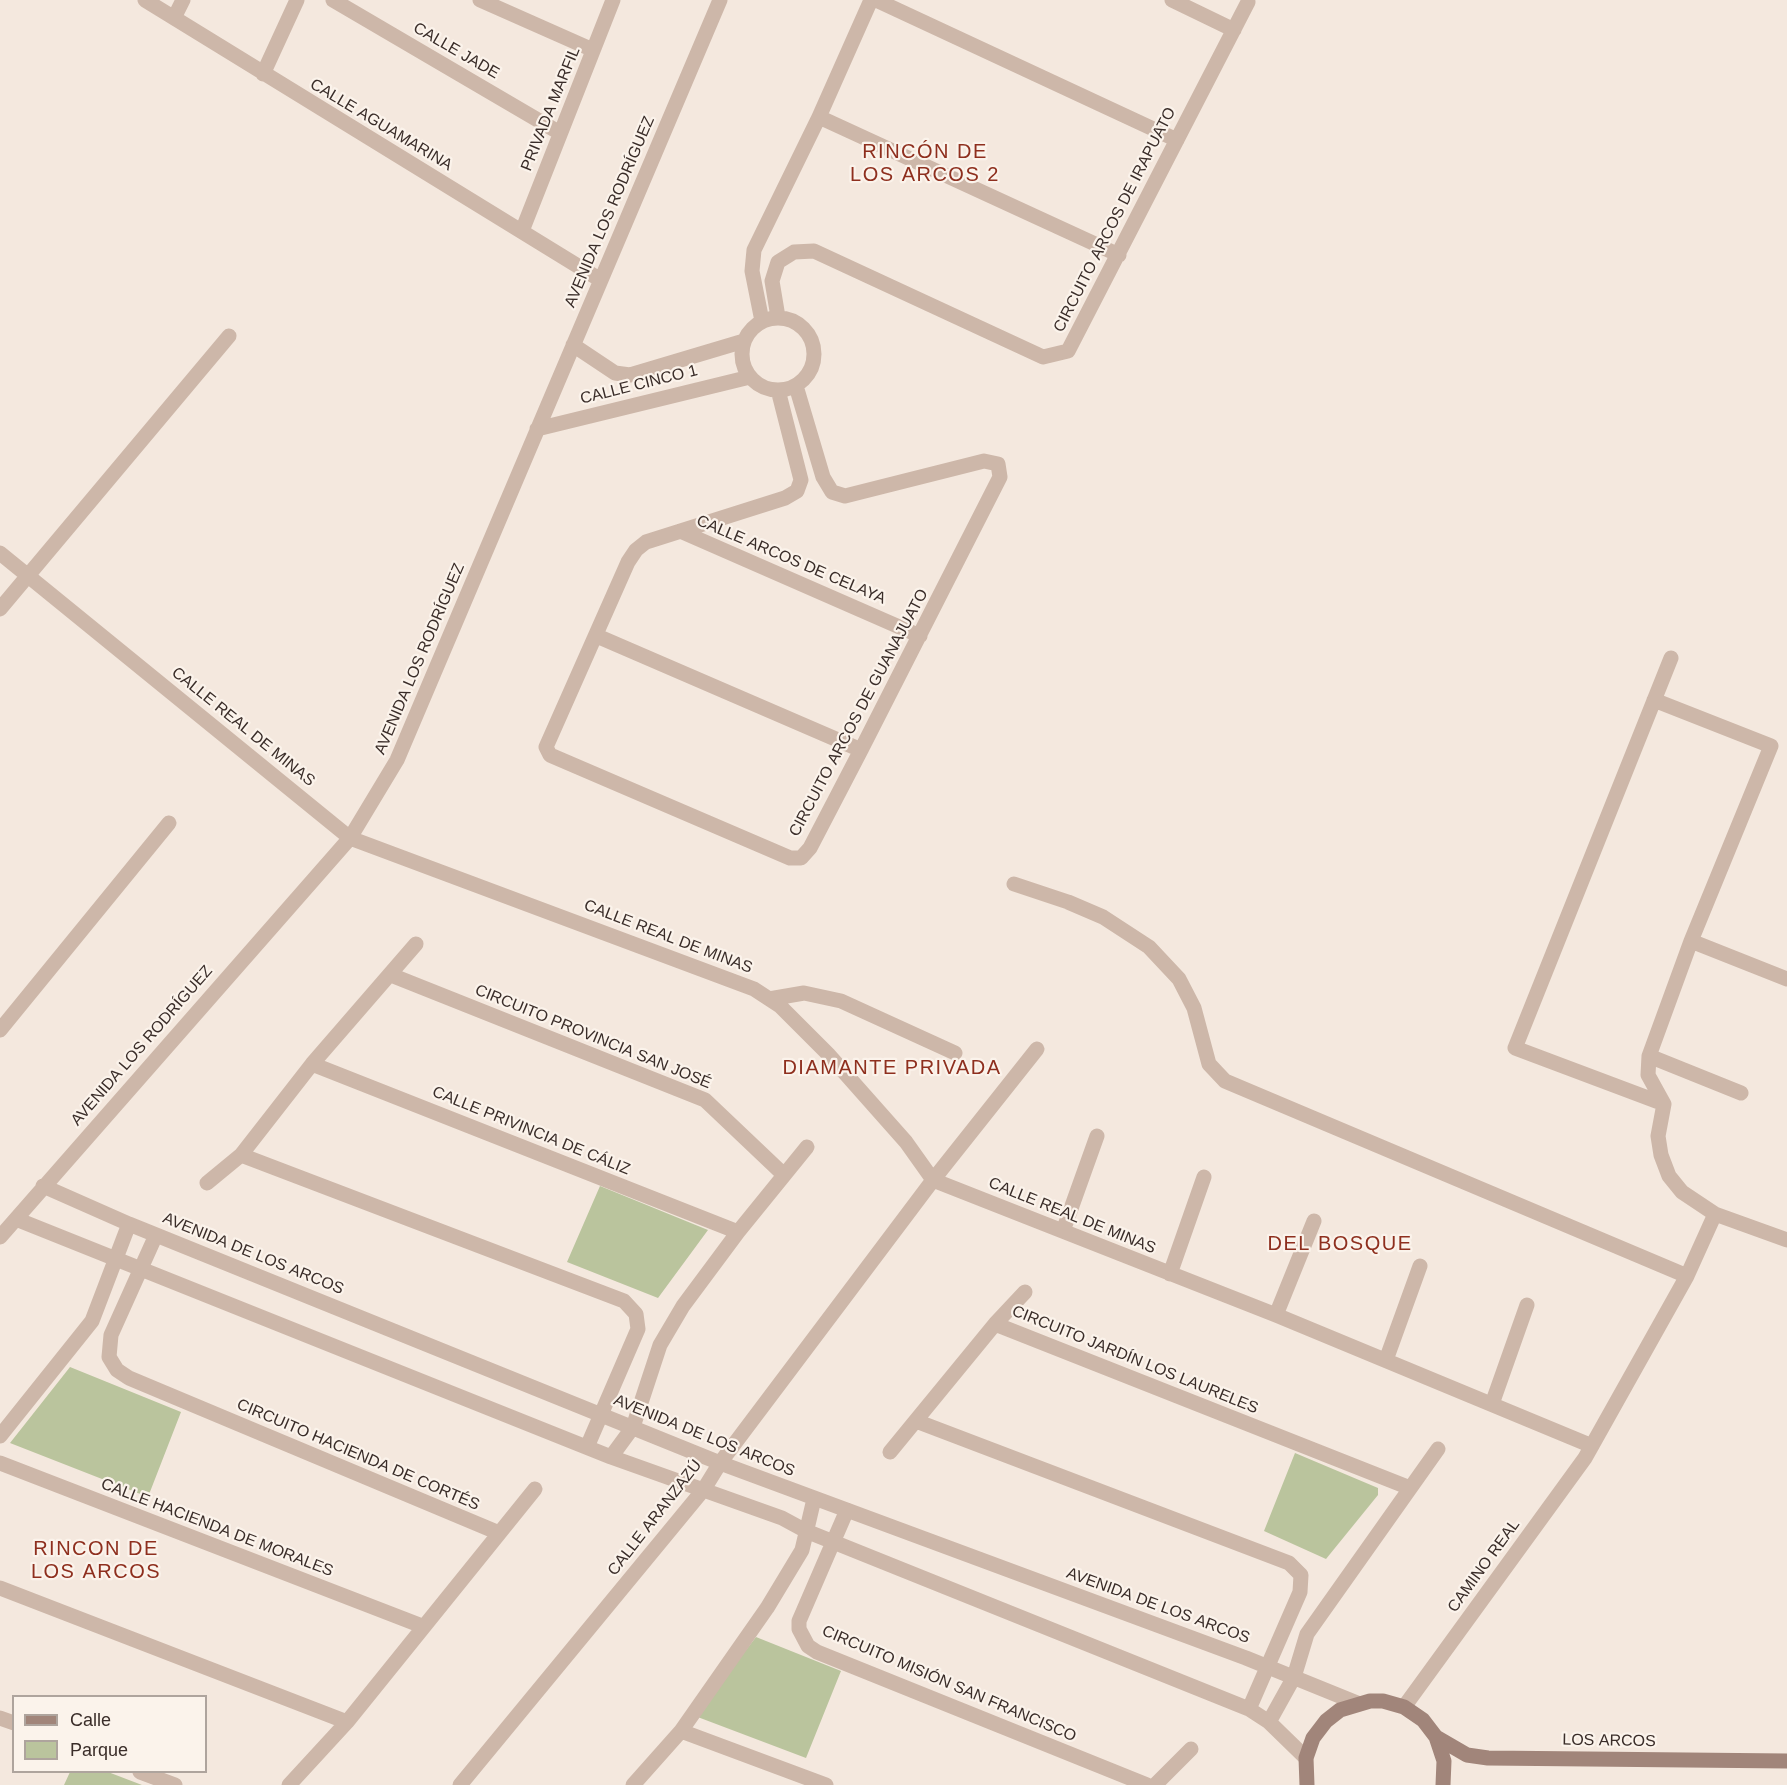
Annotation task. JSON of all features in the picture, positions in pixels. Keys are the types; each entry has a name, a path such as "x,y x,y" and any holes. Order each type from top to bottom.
{"main road":[{"path":"1307,1785 1306,1758 1313,1738 1326,1721 1340,1710 1357,1703 1383,1701 1404,1707 1423,1720 1436,1737 1444,1761 1443,1785"},
{"name":"LOS ARCOS","path":"1436,1737 1467,1755 1488,1758 1787,1761"}],"street":[{"name":"CALLE AGUAMARINA","path":"145,0 599,279"},
{"path":"174,18 183,0"},
{"path":"263,74 297,0"},
{"name":"CALLE JADE","path":"333,0 560,134"},
{"path":"480,0 593,50"},
{"name":"PRIVADA MARFIL","path":"522,231 613,0"},
{"name":"AVENIDA LOS RODRÍGUEZ","path":"0,1237 350,837 397,760 599,279 720,0"},
{"path":"762,321 752,271 754,250 819,117 871,0"},
{"path":"876,0 1177,140"},
{"path":"1172,0 1234,30"},
{"name":"CIRCUITO ARCOS DE IRAPUATO","path":"778,318 772,281 778,262 794,252 814,251 1043,357 1068,351 1248,2"},
{"path":"819,117 1119,255"},
{"path":"778,318 791,320 803,327 811,338 815,352 813,365 807,377 796,386 778,390 758,384 750,377 744,366 744,341 751,329 762,321 778,318"},
{"path":"0,609 229,336"},
{"path":"573,345 615,373 630,375 744,341"},
{"name":"CALLE CINCO 1","path":"537,429 750,377"},
{"name":"CIRCUITO ARCOS DE GUANAJUATO","path":"778,390 801,480 797,491 785,498 646,542 636,550 628,562 546,747 550,755 561,760 790,858 801,858 810,848 998,485 1000,477 998,464 984,461 845,496 832,492 823,477 796,386"},
{"name":"CALLE ARCOS DE CELAYA","path":"680,531 920,636"},
{"name":"CALLE REAL DE MINAS","path":"0,555 350,837 731,978 769,999 828,1054 906,1142 933,1180 1276,1315 1592,1446"},
{"path":"597,636 861,750"},
{"path":"1664,1104 1515,1048 1671,658"},
{"path":"1654,700 1771,746 1690,941 1648,1056 1648,1075 1664,1104 1658,1136 1661,1155 1669,1176 1682,1191 1715,1214 1787,1240"},
{"path":"0,1030 169,823"},
{"path":"1014,884 1068,902 1103,917 1149,947 1179,979 1194,1008 1209,1064 1225,1082 1687,1276"},
{"path":"1690,941 1787,979"},
{"path":"207,1183 241,1155 312,1064 416,944"},
{"name":"CIRCUITO PROVINCIA SAN JOSÉ","path":"391,975 705,1100 784,1175"},
{"path":"769,999 804,993 841,1001 955,1053"},
{"name":"CALLE ARANZAZÚ","path":"460,1785 704,1489 720,1463 933,1180 1037,1049"},
{"path":"1648,1056 1741,1093"},
{"name":"CALLE PRIVINCIA DE CÁLIZ","path":"312,1064 738,1232"},
{"path":"1063,1231 1096,1136"},
{"path":"611,1457 633,1427 660,1345 683,1306 738,1232 807,1147"},
{"path":"241,1155 624,1301 636,1314 638,1329 587,1447"},
{"path":"1170,1274 1204,1177"},
{"name":"AVENIDA DE LOS ARCOS","path":"43,1186 129,1224 720,1463 1294,1677 1357,1703"},
{"name":"CAMINO REAL","path":"1404,1707 1592,1446 1687,1276 1715,1214"},
{"path":"16,1219 611,1457 782,1518 806,1531 1249,1709 1269,1722 1306,1758"},
{"path":"1276,1315 1314,1221"},
{"path":"0,1436 92,1321 129,1224"},
{"name":"CIRCUITO HACIENDA DE CORTÉS","path":"156,1235 111,1335 109,1357 117,1370 129,1378 499,1533"},
{"path":"1386,1360 1420,1266"},
{"path":"995,1324 1024,1292"},
{"path":"1492,1404 1527,1305"},
{"name":"CIRCUITO JARDÍN LOS LAURELES","path":"890,1452 995,1324 1410,1488"},
{"path":"916,1421 1289,1563 1301,1575 1300,1592 1269,1668 1249,1709"},
{"path":"1269,1722 1294,1677 1307,1634 1438,1449"},
{"name":"CALLE HACIENDA DE MORALES","path":"0,1463 422,1626"},
{"path":"289,1785 346,1722 535,1489"},
{"path":"633,1785 681,1731 767,1608 802,1550 814,1499"},
{"name":"CIRCUITO MISIÓN SAN FRANCISCO","path":"847,1510 799,1622 802,1639 808,1646 828,1657 1146,1785"},
{"path":"0,1588 346,1722"},
{"path":"681,1731 795,1780 826,1785"},
{"path":"1155,1785 1191,1749"},
{"path":"143,1773 175,1785"}],"green space":[{"path":"600,1186 708,1230 658,1298 567,1262"},
{"path":"70,1367 181,1412 148,1497 10,1443"},
{"path":"1295,1453 1378,1488 1378,1495 1326,1559 1264,1531"},
{"path":"756,1637 841,1671 806,1758 695,1716"},
{"path":"70,1773 111,1773 142,1785 64,1785"}],"district":[{"name":"RINCÓN DE LOS ARCOS 2","path":"925,164"},
{"name":"DIAMANTE PRIVADA","path":"892,1068"},
{"name":"DEL BOSQUE","path":"1340,1244"},
{"name":"RINCON DE LOS ARCOS","path":"96,1560"}]}
